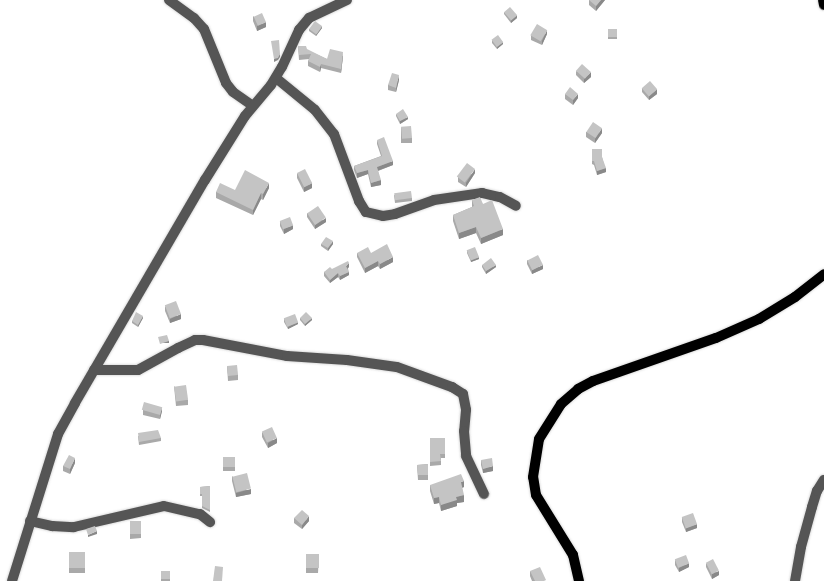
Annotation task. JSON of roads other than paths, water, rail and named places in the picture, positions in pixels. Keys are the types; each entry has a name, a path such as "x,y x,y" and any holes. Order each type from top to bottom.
{"main road":[{"path":"823,0 824,5"},
{"path":"580,581 573,555 536,495 533,477 535,454 539,439 561,404 578,389 593,380 716,338 759,319 794,297 824,274"}],"street":[{"path":"169,0 194,18 204,29 226,83 233,92 253,106"},
{"path":"12,581 58,434 94,370 205,180 253,106 276,78 304,22 309,18 347,0"},
{"path":"276,78 315,110 334,134 359,201 366,212 383,216 395,214 434,200 482,193 500,197 516,206"},
{"path":"94,370 138,370 196,340 203,340 287,356 347,360 397,367 452,387 463,394 466,410 464,431 466,456 484,494"},
{"path":"795,581 812,507 817,491 824,480"},
{"path":"30,521 52,526 74,527 164,506 200,514 210,522"}]}
